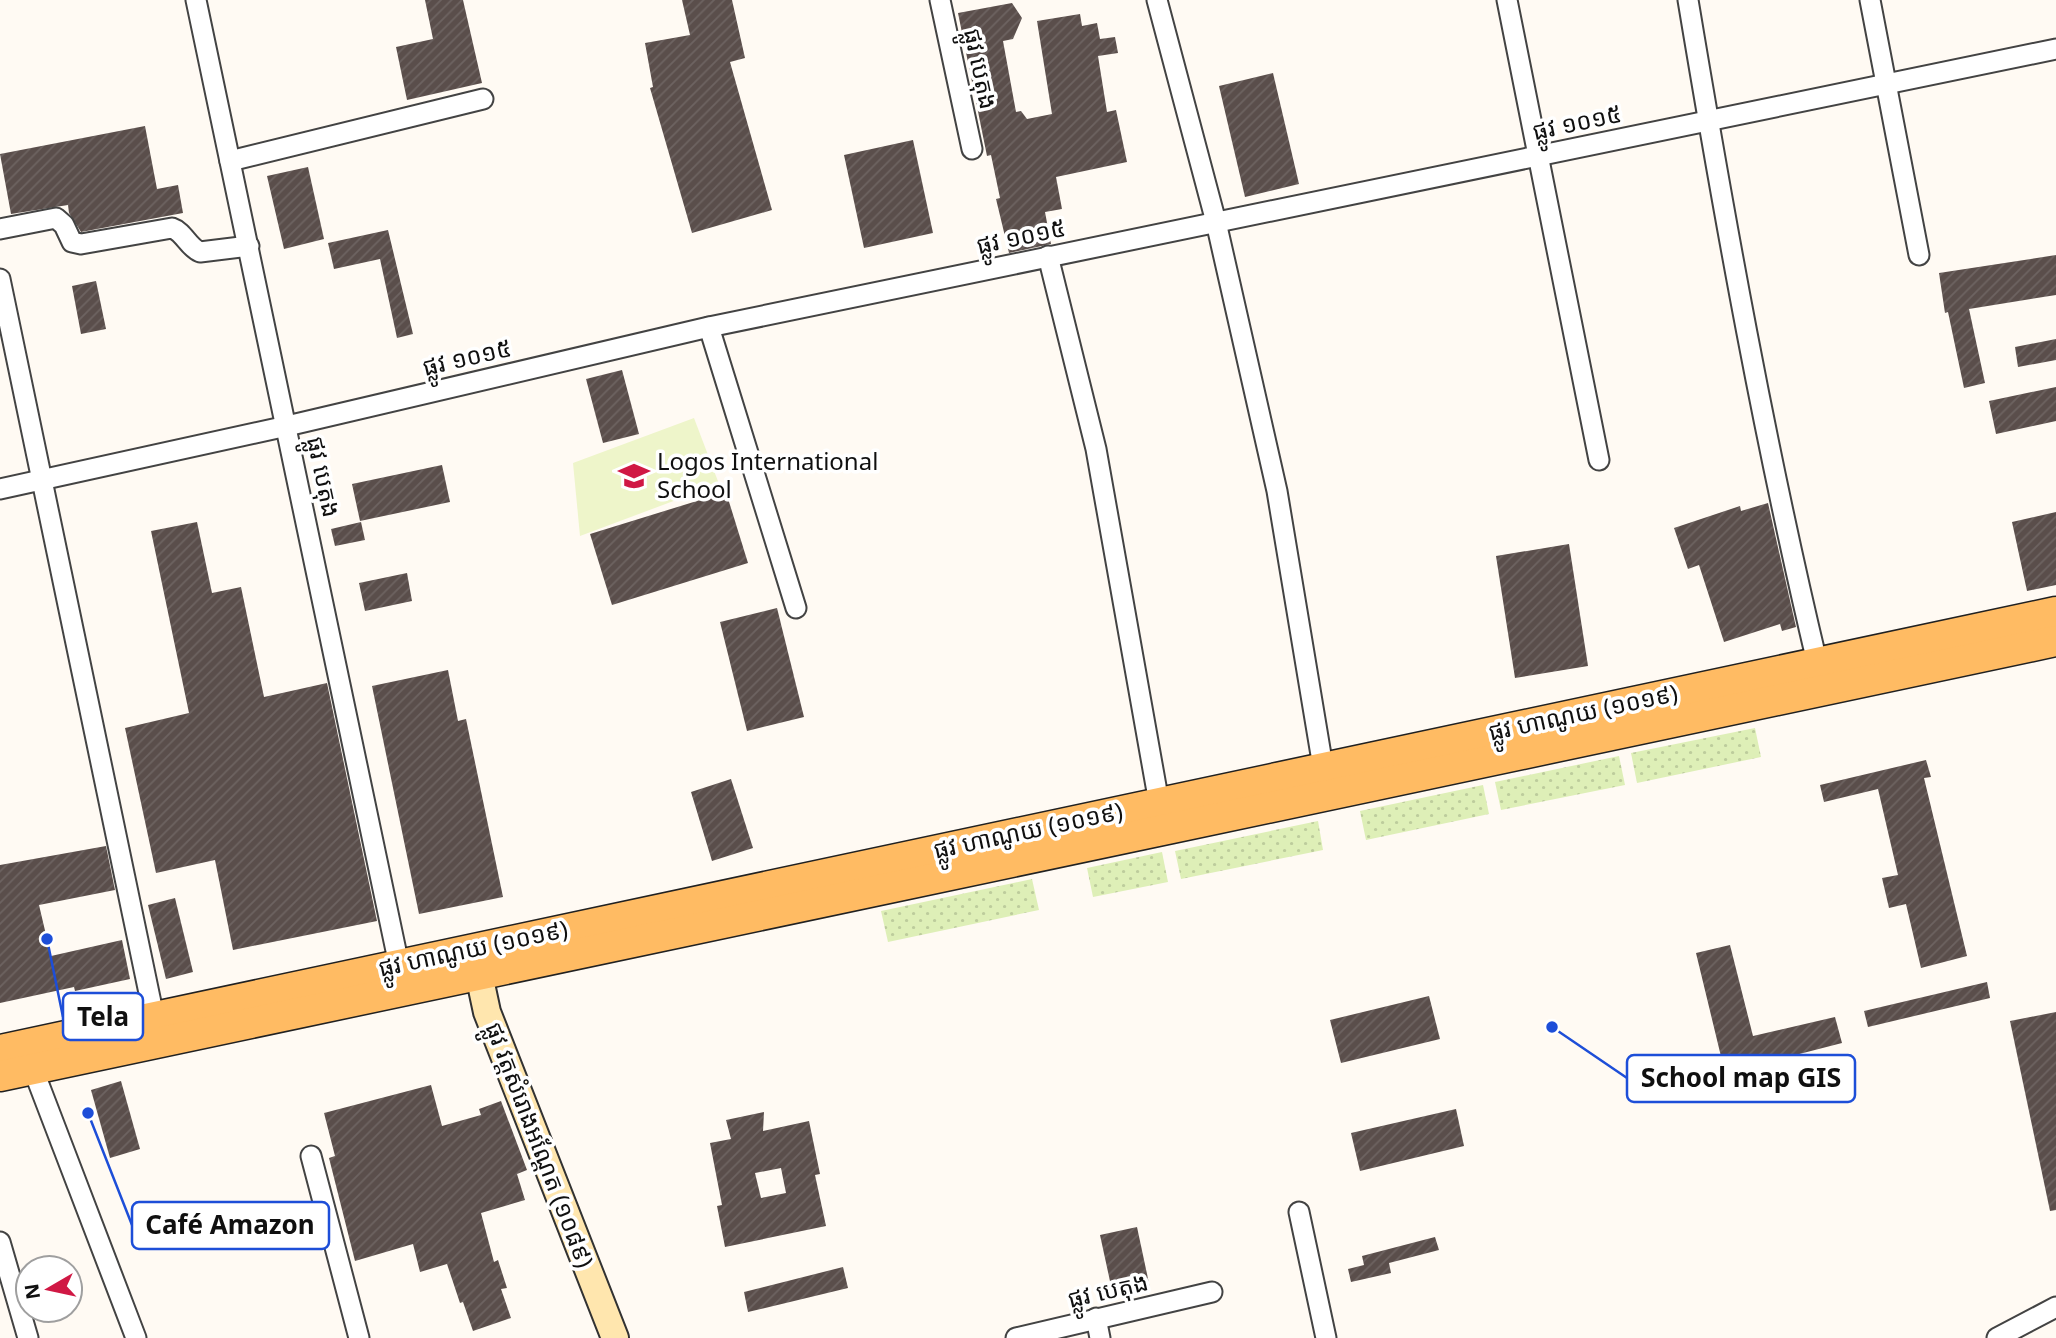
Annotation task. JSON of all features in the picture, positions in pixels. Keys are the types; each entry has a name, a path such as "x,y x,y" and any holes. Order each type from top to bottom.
{"main road":[{"name":"ផ្លូវ ហាណូយ (១០១៩)","path":"0,1076 1159,803 1328,780 1817,663 2056,612"},
{"name":"ផ្លូវ ហាណូយ (១០១៩)","path":"0,1050 399,965 476,962 1328,780 2056,641"},
{"name":"ផ្លូវ វត្តសំរោងអណ្ដែត (១០៨៩)","path":"476,962 487,1012 615,1338"}],"street":[{"name":"ផ្លូវ បេតុង","path":"196,0 399,965"},
{"name":"ផ្លូវ បេតុង","path":"940,0 972,149"},
{"path":"1157,0 1216,222 1277,491 1328,780"},
{"path":"1507,0 1599,460"},
{"path":"1688,0 1781,512 1817,663"},
{"path":"1870,0 1919,255"},
{"name":"ផ្លូវ ១០១៥","path":"0,489 287,426 709,327 2056,49"},
{"path":"230,161 483,99"},
{"path":"0,229 56,218 64,225 72,242 81,244 172,228 200,252 249,246"},
{"path":"1048,256 1097,449 1159,803"},
{"path":"0,279 154,1017"},
{"path":"709,327 796,608"},
{"path":"33,1069 136,1338"},
{"path":"312,1156 359,1338"},
{"path":"1299,1212 1326,1338"},
{"path":"0,1242 28,1338"},
{"name":"ផ្លូវ បេតុង","path":"1016,1338 1212,1292"},
{"path":"1997,1338 2056,1307"},
{"path":"1096,1318 1100,1338"}],"green space":[{"path":"694,418 719,484 580,536 573,463"},
{"path":"1755,728 1761,757 1637,783 1631,753"},
{"path":"1619,756 1625,785 1501,810 1495,782"},
{"path":"1483,785 1489,814 1366,840 1360,811"},
{"path":"1318,821 1323,850 1181,879 1175,851"},
{"path":"1162,852 1168,882 1093,897 1087,868"},
{"path":"1032,879 1039,910 888,942 881,911"}],"building":[{"path":"425,0 463,0 482,83 407,100 396,47 433,39"},
{"path":"682,0 732,0 745,58 730,62 772,210 692,233 650,88 653,87 645,43 690,35"},
{"path":"1012,3 1022,18 1013,39 1003,41 1016,112 1021,111 1027,119 1052,114 1037,21 1080,14 1082,26 1097,23 1100,39 1115,37 1118,53 1098,56 1107,112 1116,110 1127,162 1056,177 1062,209 1045,212 1051,244 1009,253 996,199 1000,198 991,155 987,156 958,13"},
{"path":"1273,73 1299,184 1245,197 1219,86"},
{"path":"145,126 157,189 178,185 183,213 81,232 69,213 68,205 11,214 0,154"},
{"path":"913,140 933,233 864,248 844,155"},
{"path":"308,167 324,239 284,249 267,176"},
{"path":"388,230 413,334 397,338 380,259 334,269 328,243"},
{"path":"2056,255 2056,295 1969,309 1985,383 1964,388 1948,312 1945,313 1939,273"},
{"path":"96,281 106,329 81,334 72,286"},
{"path":"2056,339 2056,360 2018,367 2015,347"},
{"path":"622,370 639,434 603,443 586,379"},
{"path":"2056,387 2056,421 1996,434 1989,401"},
{"path":"442,465 450,502 360,521 352,484"},
{"path":"726,492 748,563 612,605 590,534"},
{"path":"1768,503 1796,627 1782,631 1780,624 1724,642 1699,565 1688,569 1674,528 1740,506 1741,511"},
{"path":"2056,512 2056,585 2027,591 2012,522"},
{"path":"197,522 212,593 241,587 264,697 327,683 377,921 233,950 215,860 156,873 125,728 189,713 151,531"},
{"path":"361,522 365,540 335,546 331,529"},
{"path":"1569,544 1588,666 1515,678 1496,556"},
{"path":"407,573 412,601 365,611 359,583"},
{"path":"777,608 804,717 747,731 720,622"},
{"path":"448,670 458,721 466,719 503,897 419,914 372,686"},
{"path":"1926,760 1931,777 1924,778 1967,956 1921,968 1906,904 1889,908 1882,878 1898,875 1878,789 1824,802 1820,785"},
{"path":"731,779 753,848 712,861 691,792"},
{"path":"106,846 115,890 39,905 51,956 122,940 130,979 75,991 74,987 0,1003 0,865"},
{"path":"175,898 193,972 166,979 148,905"},
{"path":"1730,945 1753,1036 1835,1017 1842,1043 1725,1073 1696,953"},
{"path":"1987,982 1990,998 1868,1027 1864,1011"},
{"path":"1429,996 1440,1039 1341,1063 1330,1020"},
{"path":"2056,1012 2056,1210 2050,1211 2010,1021"},
{"path":"121,1081 140,1149 110,1158 91,1090"},
{"path":"431,1085 442,1126 481,1115 479,1109 501,1101 527,1170 517,1174 525,1200 481,1213 494,1262 498,1260 507,1288 501,1289 511,1318 473,1331 447,1264 420,1272 413,1244 355,1261 329,1158 335,1156 324,1113"},
{"path":"1456,1109 1464,1146 1360,1171 1351,1133"},
{"path":"764,1112 763,1131 809,1121 820,1174 815,1175 826,1226 725,1247 717,1206 722,1205 710,1143 731,1139 726,1120","holes":["781,1168 786,1193 761,1198 755,1173"]},
{"path":"1137,1227 1150,1288 1113,1295 1100,1235"},
{"path":"1435,1237 1439,1250 1389,1263 1391,1273 1351,1282 1348,1269 1364,1265 1362,1256"},
{"path":"843,1267 848,1288 748,1312 744,1292"}],"place":[{"name":"Logos International School","path":"634,476"},
{"name":"Tela","path":"47,939"},
{"name":"School map GIS","path":"1552,1027"},
{"name":"Café Amazon","path":"88,1113"}]}
